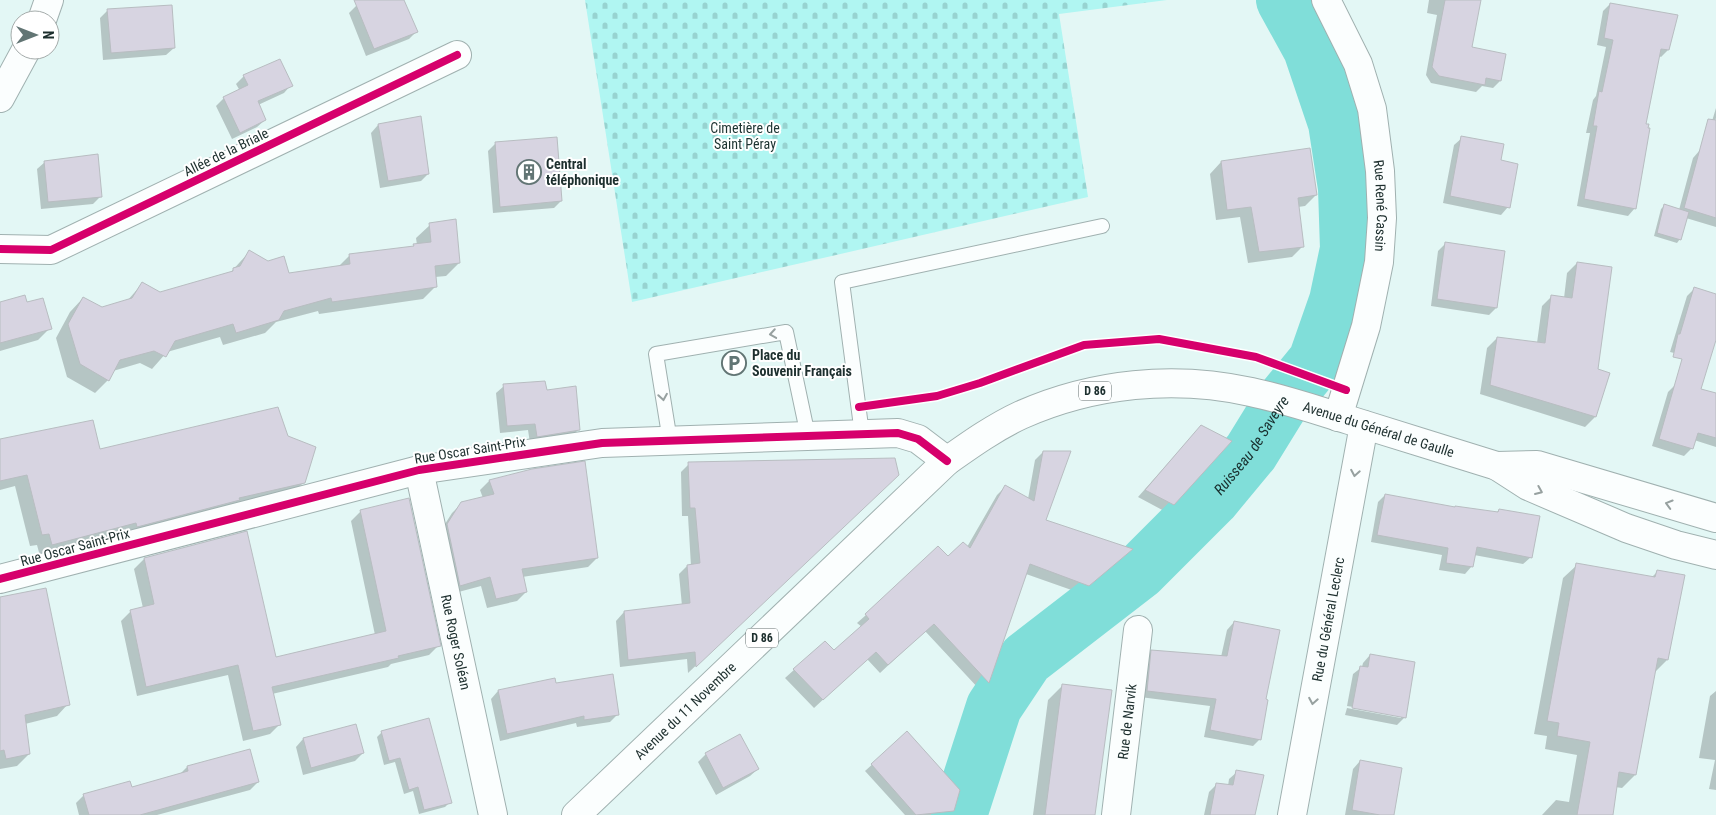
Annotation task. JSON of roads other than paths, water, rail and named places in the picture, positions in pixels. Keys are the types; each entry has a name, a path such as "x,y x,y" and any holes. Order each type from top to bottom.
{"street":[{"name":"Rue René Cassin","path":"1326,0 1358,64 1372,109 1380,170 1382,218 1379,262 1366,326 1338,417"},
{"name":"Allée de la Briale","path":"0,249 51,250 457,55"},
{"path":"0,98 21,60"},
{"name":"Avenue du Général de Gaulle","path":"948,461 985,435 1020,415 1060,400 1105,388 1149,383 1201,384 1258,394 1305,407 1497,466 1528,486 1626,528 1676,545 1716,555"},
{"name":"Rue du Général Leclerc","path":"1292,815 1364,425"},
{"name":"Rue Oscar Saint-Prix","path":"0,579 419,470 602,443 898,433 918,439 948,461"},
{"name":"Avenue du 11 Novembre","path":"576,815 948,461"},
{"name":"Avenue du Général de Gaulle","path":"1497,466 1538,465 1716,518"},
{"name":"Rue Roger Soléan","path":"419,470 493,815"},
{"name":"Rue de Narvik","path":"1116,815 1138,630"}],"lane":[{"path":"862,434 842,282 1102,226"},
{"path":"670,441 656,354 786,332 808,436"},
{"name":"Avenue du Général de Gaulle","path":"1676,545 1699,564 1716,568"}],"waterway":[{"name":"Ruisseau de Saveyre","path":"959,815 994,707 1026,659 1140,571 1212,499 1251,452 1280,405 1316,361 1337,301 1348,249 1346,188 1336,123 1311,49 1284,0"}],"place":[{"name":"Central téléphonique","path":"529,172"},
{"name":"Place du Souvenir Français","path":"734,363"}],"park label":[{"name":"Cimetière de Saint Péray","path":"745,136"}]}
